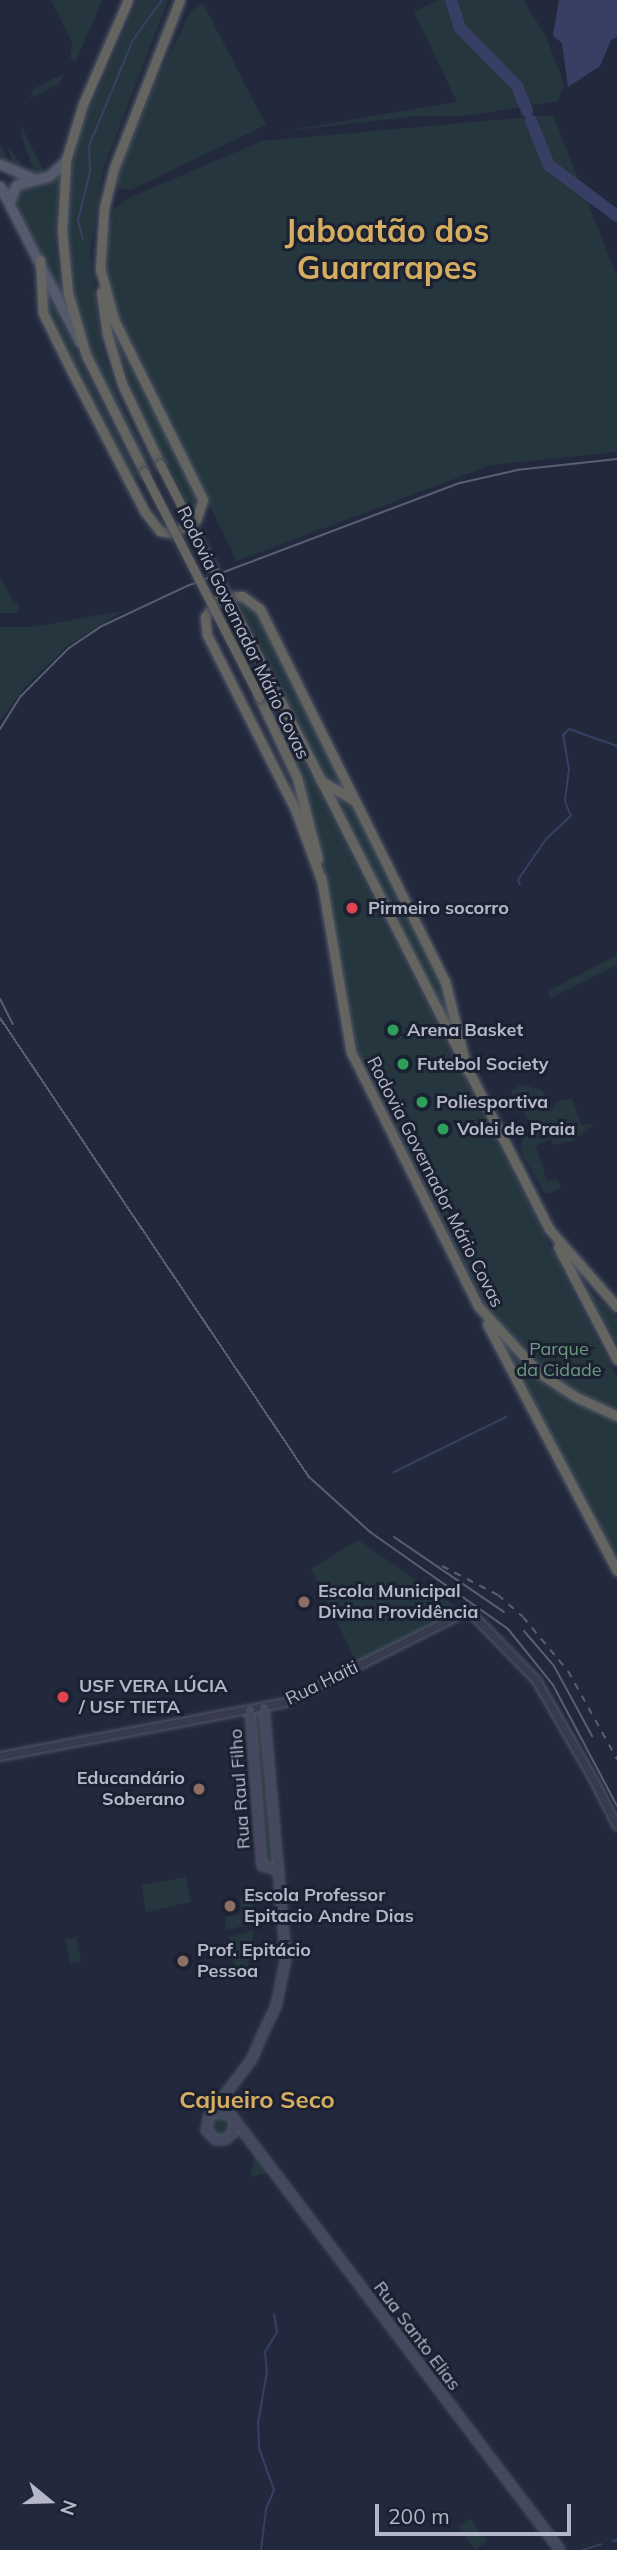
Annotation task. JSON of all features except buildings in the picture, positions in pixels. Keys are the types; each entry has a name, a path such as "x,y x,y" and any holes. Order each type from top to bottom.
{"highway":[{"name":"Rodovia Governador Mário Covas","path":"128,0 83,104 66,160 63,258 86,355 260,696 297,778 322,882 351,1052 478,1306 517,1354 550,1381 617,1416"},
{"name":"Rodovia Governador Mário Covas","path":"180,0 114,168 104,208 100,268 104,322 118,374 160,464 550,1229 617,1307"},
{"path":"40,260 39,292 49,325 145,512 160,531 174,533 196,520 203,500 119,330 100,268"},
{"path":"322,882 295,809 207,635 205,617 215,600 237,595 260,609 445,981 467,1070"},
{"path":"320,780 355,801"},
{"path":"550,1229 617,1360"},
{"path":"478,1306 617,1571"}],"main road":[{"path":"9,203 16,185 53,174 66,160"},
{"path":"0,164 38,180"},
{"path":"0,186 86,355"},
{"path":"248,2141 209,2134 206,2125 264,2033 284,1973 287,1931 264,1708"},
{"name":"Rua Raul Filho","path":"250,1710 262,1866 279,1870"},
{"path":"226,2139 233,2133 228,2094"},
{"path":"213,2113 232,2117"},
{"name":"Rua Santo Elias","path":"232,2117 560,2550"}],"street":[{"name":"Rua Haiti","path":"0,1756 264,1708 468,1610 536,1680 617,1825"}],"green space":[{"path":"51,0 102,0 75,63 70,57 72,42"},
{"path":"138,0 168,0 103,170 90,252 101,345 119,400 148,458 144,461 86,343 68,270 65,230 67,188 81,129"},
{"path":"438,0 523,0 546,36 564,85 558,101 464,116 416,116 279,132 457,102 414,12"},
{"path":"203,3 266,125 131,190 119,188 116,182 124,158 161,70 191,11"},
{"path":"64,73 60,83 30,99 32,90"},
{"path":"553,115 617,277 617,452 491,465 237,561 115,314 107,270 107,234 114,209 129,198 262,141"},
{"path":"24,127 23,130 45,174 35,175 0,160 0,144 8,161 12,160 7,146 25,168 33,169 20,131"},
{"path":"59,177 55,244 63,300 15,200 21,187"},
{"path":"43,283 137,475 134,480 58,335 47,310"},
{"path":"110,326 196,494 197,505 191,513 138,407"},
{"path":"0,577 14,603 19,603 18,613 0,613"},
{"path":"233,598 258,611 445,981 467,1070"},
{"path":"123,611 67,646 25,687 0,720 0,627 32,627"},
{"name":"Parque da Cidade","path":"285,725 617,1378 617,1566 361,1060 347,1012 317,832 279,727"},
{"path":"617,955 617,965 551,998 548,995 550,990"},
{"path":"519,1084 542,1090 552,1112 555,1102 572,1098 581,1125 595,1124 572,1141 554,1145 551,1139 536,1146 547,1181 557,1180 562,1186 550,1193 545,1194 520,1150 524,1137 534,1133 523,1106 531,1103 519,1104 511,1092"},
{"path":"587,1289 617,1317 617,1344"},
{"path":"358,1540 459,1609 357,1663 311,1569"},
{"path":"264,1708 278,1862 271,1868 261,1863 250,1710"},
{"path":"186,1877 191,1902 146,1912 142,1885"},
{"path":"251,1885 254,1923 226,1930 225,1917 242,1913 240,1899 246,1898 245,1887"},
{"path":"254,1930 246,1976 237,1979 229,1937"},
{"path":"76,1937 81,1962 70,1964 65,1939"},
{"path":"226,2115 231,2121 229,2135 214,2137 208,2124 212,2117"},
{"path":"255,2154 268,2173 250,2177"},
{"path":"470,2518 487,2541 475,2550 458,2527"}],"water":[{"path":"559,0 617,0 617,37 611,40 600,66 568,87 562,43 553,36"}],"waterway":[{"path":"83,239 78,220 90,172 89,146 133,40 162,0"},
{"path":"451,0 460,28 517,86 527,111"},
{"path":"531,121 549,165 617,216"},
{"path":"520,885 518,880 546,839 571,816 565,801 569,769 563,735 569,729 617,746"},
{"path":"394,1472 506,1417"},
{"path":"261,2550 266,2509 274,2490 259,2448 258,2423 267,2372 265,2352 277,2332 274,2314"},
{"path":"613,2541 617,2540"},
{"path":"583,2550 601,2544"}],"tram line":[{"path":"0,729 21,696 69,648 100,627 187,586 460,483 517,470 617,459"},
{"path":"0,999 13,1024"},
{"path":"0,1018 309,1477 370,1532 508,1629 553,1685 617,1806"},
{"path":"394,1537 504,1612"},
{"path":"524,1631 554,1666 592,1736"}],"railway":[{"path":"442,1566 498,1595 523,1617 568,1671 617,1759"}],"place":[{"name":"Pirmeiro socorro","path":"352,908"},
{"name":"Arena Basket","path":"393,1030"},
{"name":"Futebol Society","path":"403,1064"},
{"name":"Poliesportiva","path":"422,1102"},
{"name":"Volei de Praia","path":"443,1129"},
{"name":"Escola Municipal Divina Providência","path":"304,1602"},
{"name":"USF VERA LÚCIA / USF TIETA","path":"63,1697"},
{"name":"Educandário Soberano","path":"199,1789"},
{"name":"Escola Professor Epitacio Andre Dias","path":"230,1906"},
{"name":"Prof. Epitácio Pessoa","path":"183,1961"}],"district":[{"name":"Jaboatão dos Guararapes","path":"387,250"},
{"name":"Cajueiro Seco","path":"257,2100"}]}
